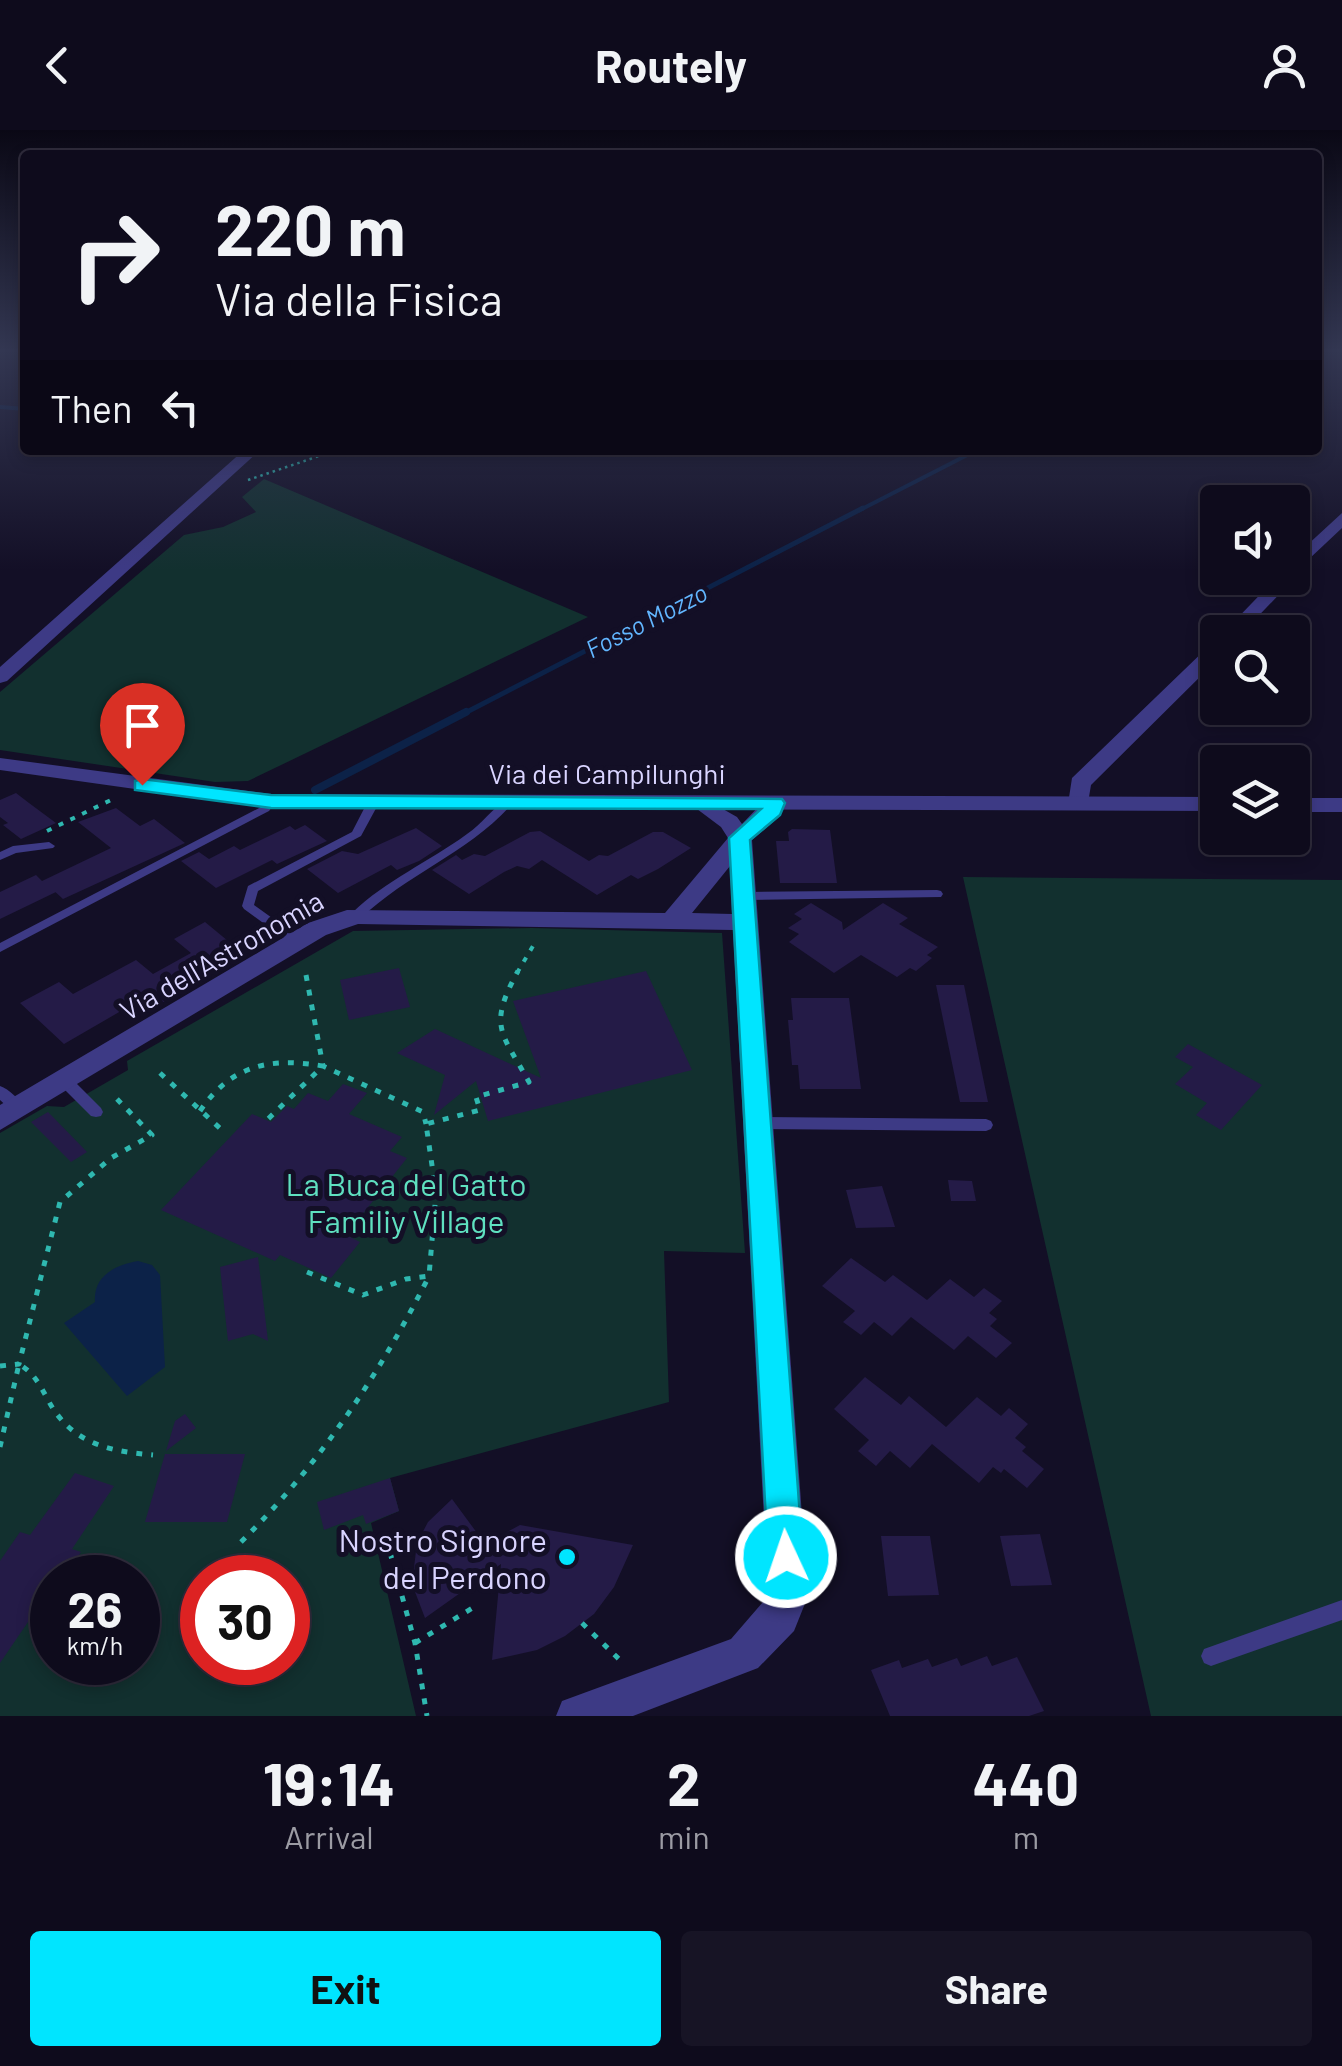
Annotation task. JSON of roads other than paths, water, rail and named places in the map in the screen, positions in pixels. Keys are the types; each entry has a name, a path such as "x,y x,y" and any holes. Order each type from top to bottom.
{"street":[{"path":"0,676 249,455"},
{"path":"1310,551 1342,518"},
{"path":"1249,615 1268,595"},
{"path":"1078,804 1080,783 1200,666"},
{"name":"Via dei Campilunghi","path":"0,764 271,802 1200,804"},
{"path":"577,1716 744,1654 780,1617 788,1596 740,838 729,822 700,803"},
{"path":"672,921 740,838 772,811 775,803"},
{"path":"1310,804 1342,804"},
{"name":"Via dell'Astronomia","path":"6,1106 65,1081 317,929 356,916 672,921 746,908"}],"lane":[{"path":"0,948 241,824 271,802"},
{"path":"296,942 248,906 252,889 357,834 374,802"},
{"path":"356,916 368,903 478,834 508,802"},
{"path":"6,854 49,846"},
{"path":"746,908 937,894"},
{"path":"65,1081 96,1112"},
{"path":"760,1123 986,1126"},
{"path":"1211,1656 1342,1610"}],"water":[{"path":"138,1261 152,1265 160,1275 165,1367 127,1396 64,1323 95,1302 98,1285 107,1273"}],"waterway":[{"name":"Fosso Mozzo","path":"858,511 967,455"},
{"name":"Fosso Mozzo","path":"461,715 863,508"},
{"name":"Fosso Mozzo","path":"315,790 466,712"}],"place":[{"name":"Nostro Signore del Perdono","path":"567,1557"}],"park label":[{"name":"La Buca del Gatto Familiy Village","path":"406,1202"}]}
